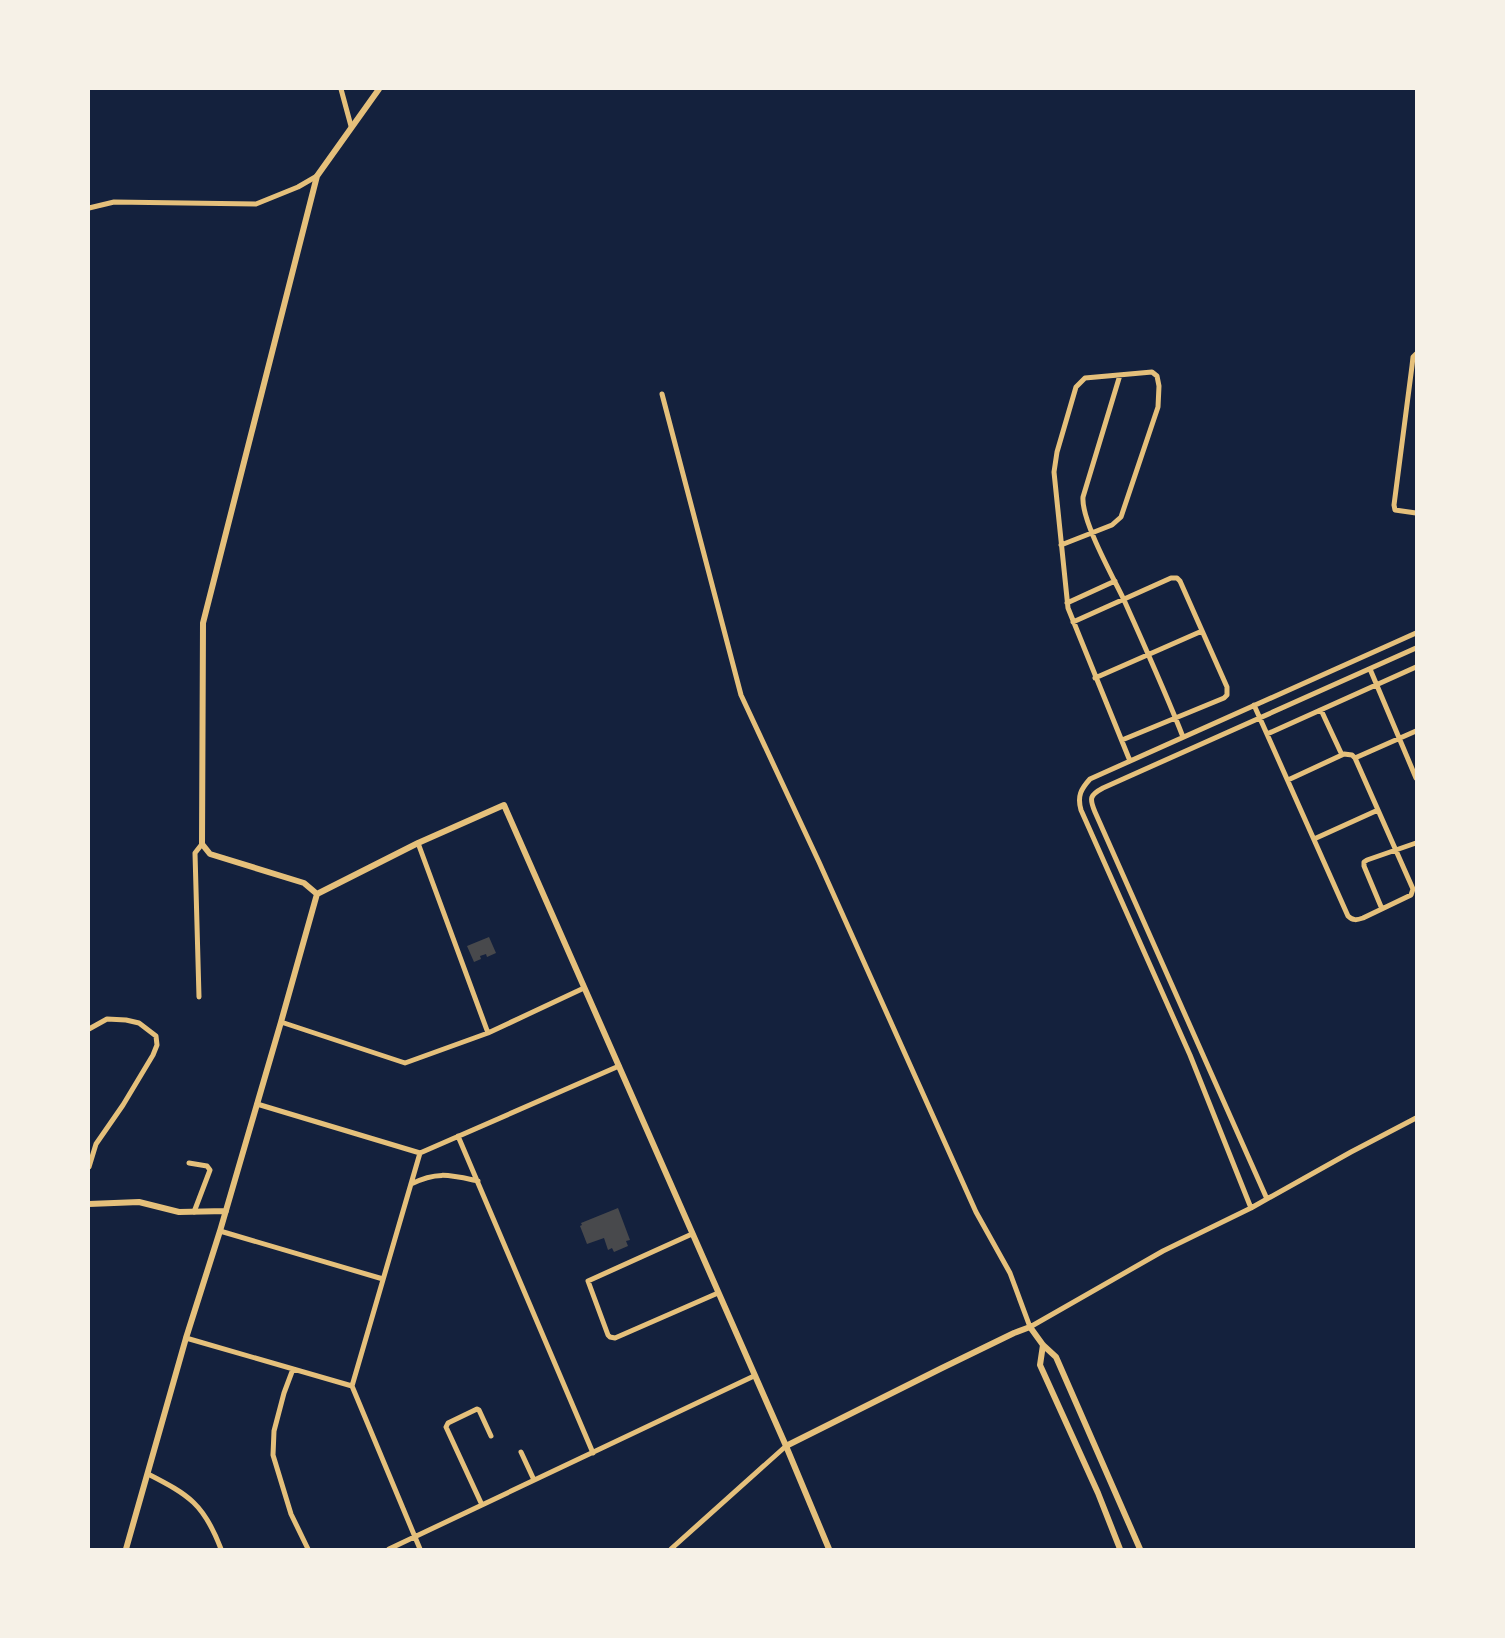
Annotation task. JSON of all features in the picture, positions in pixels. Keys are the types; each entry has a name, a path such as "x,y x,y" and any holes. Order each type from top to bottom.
{"street":[{"path":"341,89 352,126"},
{"path":"199,998 195,853 202,844 203,623 318,176 379,89"},
{"path":"89,208 114,202 256,204 298,187 318,176"},
{"path":"1416,354 1413,357 1394,505 1396,510 1416,513"},
{"path":"1061,545 1112,525 1121,517 1158,408 1160,386 1155,373 1085,378 1076,387 1055,463 1055,483 1061,545 1067,603 1095,678 1130,761"},
{"path":"1120,375 1083,497 1084,509 1183,737"},
{"path":"662,394 741,695 823,871 976,1212 1010,1273 1030,1327 1043,1345 1056,1357 1140,1549"},
{"path":"1073,622 1171,578 1177,578 1227,687 1227,695 1224,698 1122,740"},
{"path":"1067,603 1115,582"},
{"path":"1095,678 1202,631"},
{"path":"1251,1208 1190,1055 1081,810 1080,794 1082,788 1090,779 1416,633"},
{"path":"1267,1200 1091,803 1091,797 1095,792 1103,788 1416,648"},
{"path":"1268,734 1416,667"},
{"path":"1370,669 1416,778"},
{"path":"1254,706 1348,916 1356,920 1411,895 1413,889 1355,758 1348,754 1342,755 1288,780"},
{"path":"1321,710 1342,755"},
{"path":"1355,758 1416,731"},
{"path":"1080,794 1091,797"},
{"path":"126,1549 186,1338 226,1211 281,1022 316,894 418,843 504,804 830,1549"},
{"path":"1314,839 1378,810"},
{"path":"418,843 488,1033"},
{"path":"1382,909 1364,862 1416,843"},
{"path":"202,844 210,854 304,883 316,894"},
{"path":"281,1022 405,1063 488,1033 584,988"},
{"path":"89,1029 107,1019 139,1023 156,1036 157,1045 143,1073 96,1144 89,1167"},
{"path":"257,1104 420,1153 619,1066"},
{"path":"671,1549 786,1446 942,1368 1030,1327 1163,1251 1267,1200 1351,1152 1416,1118"},
{"path":"458,1136 592,1453"},
{"path":"420,1153 352,1386 420,1549"},
{"path":"188,1163 207,1166 210,1170 194,1212"},
{"path":"411,1184 425,1177 441,1175 455,1176 478,1182"},
{"path":"89,1204 139,1202 179,1212 226,1211"},
{"path":"220,1230 383,1279"},
{"path":"692,1234 589,1279 588,1283 608,1335 615,1338 718,1293"},
{"path":"186,1338 352,1386"},
{"path":"1043,1345 1040,1365 1098,1493 1120,1549"},
{"path":"293,1369 284,1393 274,1431 273,1455 290,1514 308,1549"},
{"path":"390,1549 754,1376"},
{"path":"482,1505 446,1427 448,1423 477,1409 491,1436"},
{"path":"521,1452 534,1480"},
{"path":"148,1474 178,1490 200,1508 220,1549"}],"building":[{"path":"489,937 496,953 487,957 486,954 480,956 481,959 474,962 467,946"},
{"path":"618,1208 630,1240 626,1241 628,1246 614,1252 612,1248 608,1250 604,1238 587,1244 580,1226 582,1225 581,1223"}]}
